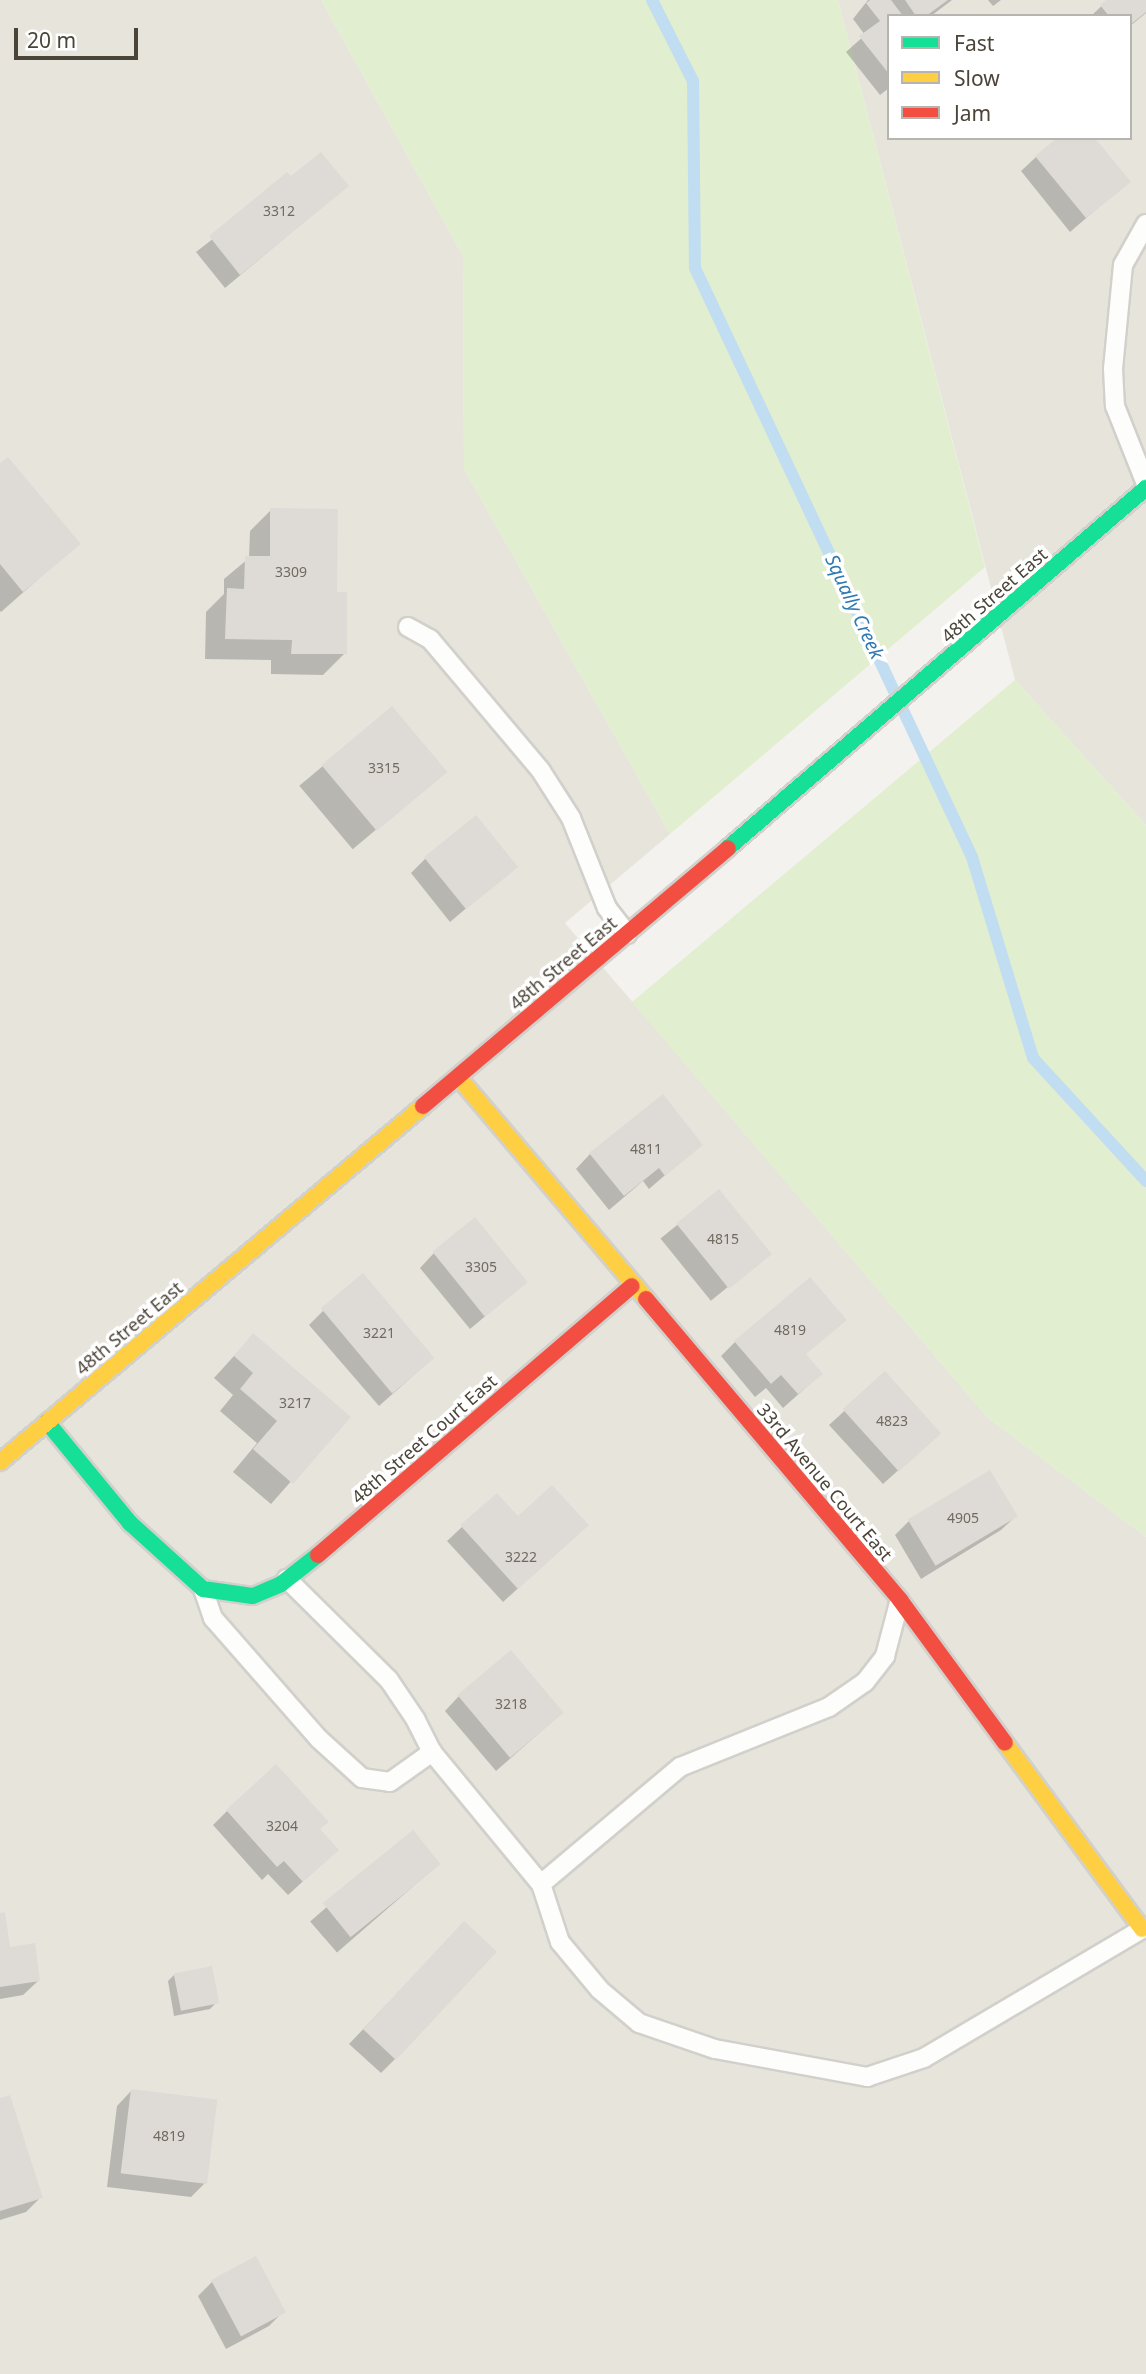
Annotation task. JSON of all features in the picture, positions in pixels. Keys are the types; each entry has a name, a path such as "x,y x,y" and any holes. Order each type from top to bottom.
{"street":[{"name":"48th Street East","path":"0,1462 653,912 1035,586 1146,486"},
{"name":"33rd Avenue Court East","path":"458,1077 900,1600 1142,1929"},
{"name":"48th Street Court East","path":"203,1589 229,1596 253,1596 287,1579 632,1286"},
{"path":"47,1422 156,1551 203,1589"}],"lane":[{"path":"1146,224 1123,265 1113,369 1115,406 1146,486"},
{"path":"408,627 430,639 541,771 571,818 607,908 627,934"},
{"path":"287,1579 389,1680 432,1752 541,1884 560,1942 600,1990 639,2023 715,2049 867,2077 924,2058 1142,1929"},
{"path":"203,1589 213,1618 267,1683 362,1777 390,1782 432,1752"},
{"path":"541,1884 680,1767 829,1707 865,1682 885,1656 900,1600"}],"shaded area":[{"path":"0,0 321,0 463,256 464,469 670,834 565,923 987,1417 1146,1537 1146,2374 0,2374"},
{"path":"838,0 1146,0 1146,825 1015,680"}],"green space":[{"path":"321,0 838,0 985,567 670,834 464,469 463,256"},
{"path":"1015,680 1146,825 1146,1537 987,1417 632,1002"}],"building":[{"path":"870,0 891,0 902,14 887,14 887,71 859,36 880,21 866,3"},
{"path":"905,0 948,0 929,14 915,14"},
{"path":"1106,0 1146,0 1146,12 1132,23 1132,14 1107,14 1100,5"},
{"path":"1055,140 1097,140 1131,182 1086,218 1035,156"},
{"path":"321,152 349,186 240,275 209,236 287,172 291,176"},
{"path":"8,457 81,544 23,592 0,564 0,463"},
{"path":"270,508 338,509 337,592 347,592 347,654 291,654 292,640 225,639 227,588 244,589 245,556 270,556"},
{"path":"392,706 447,772 377,831 322,765"},
{"path":"476,815 518,867 466,909 424,857"},
{"path":"663,1094 703,1145 665,1176 659,1168 624,1196 589,1153"},
{"path":"719,1189 772,1254 729,1289 676,1224"},
{"path":"475,1217 528,1282 485,1317 432,1252"},
{"path":"363,1273 434,1358 392,1393 321,1308"},
{"path":"810,1277 847,1320 806,1354 823,1374 798,1394 781,1375 771,1384 734,1341"},
{"path":"253,1333 351,1417 293,1484 253,1449 277,1421 240,1389 253,1373 234,1356"},
{"path":"885,1371 941,1433 899,1472 843,1409"},
{"path":"990,1470 1018,1516 936,1566 908,1519"},
{"path":"552,1485 589,1525 518,1589 460,1525 497,1493 518,1516"},
{"path":"511,1650 564,1713 510,1758 457,1695"},
{"path":"276,1764 329,1822 320,1829 339,1850 303,1882 284,1861 277,1867 226,1810"},
{"path":"413,1830 441,1864 351,1937 323,1903"},
{"path":"5,1912 10,1947 35,1943 40,1981 0,1987 0,1913"},
{"path":"464,1921 497,1952 396,2060 363,2029"},
{"path":"212,1966 219,2003 181,2011 174,1973"},
{"path":"131,2089 217,2100 207,2184 121,2173"},
{"path":"10,2095 43,2198 0,2211 0,2098"},
{"path":"256,2256 286,2313 241,2336 211,2280"}],"waterway":[{"name":"Squally Creek","path":"652,0 693,81 695,268 972,857 1033,1058 1146,1181"}],"traffic: fast":[{"path":"728,848 1146,488"},
{"path":"47,1422 130,1523 203,1589 253,1596 281,1584 318,1555"}],"traffic: slow":[{"path":"458,1077 646,1299"},
{"path":"0,1462 423,1106"},
{"path":"1005,1743 1142,1929"}],"traffic: jam":[{"path":"423,1106 728,848"},
{"path":"318,1555 632,1286"},
{"path":"646,1299 900,1600 1005,1743"}]}
